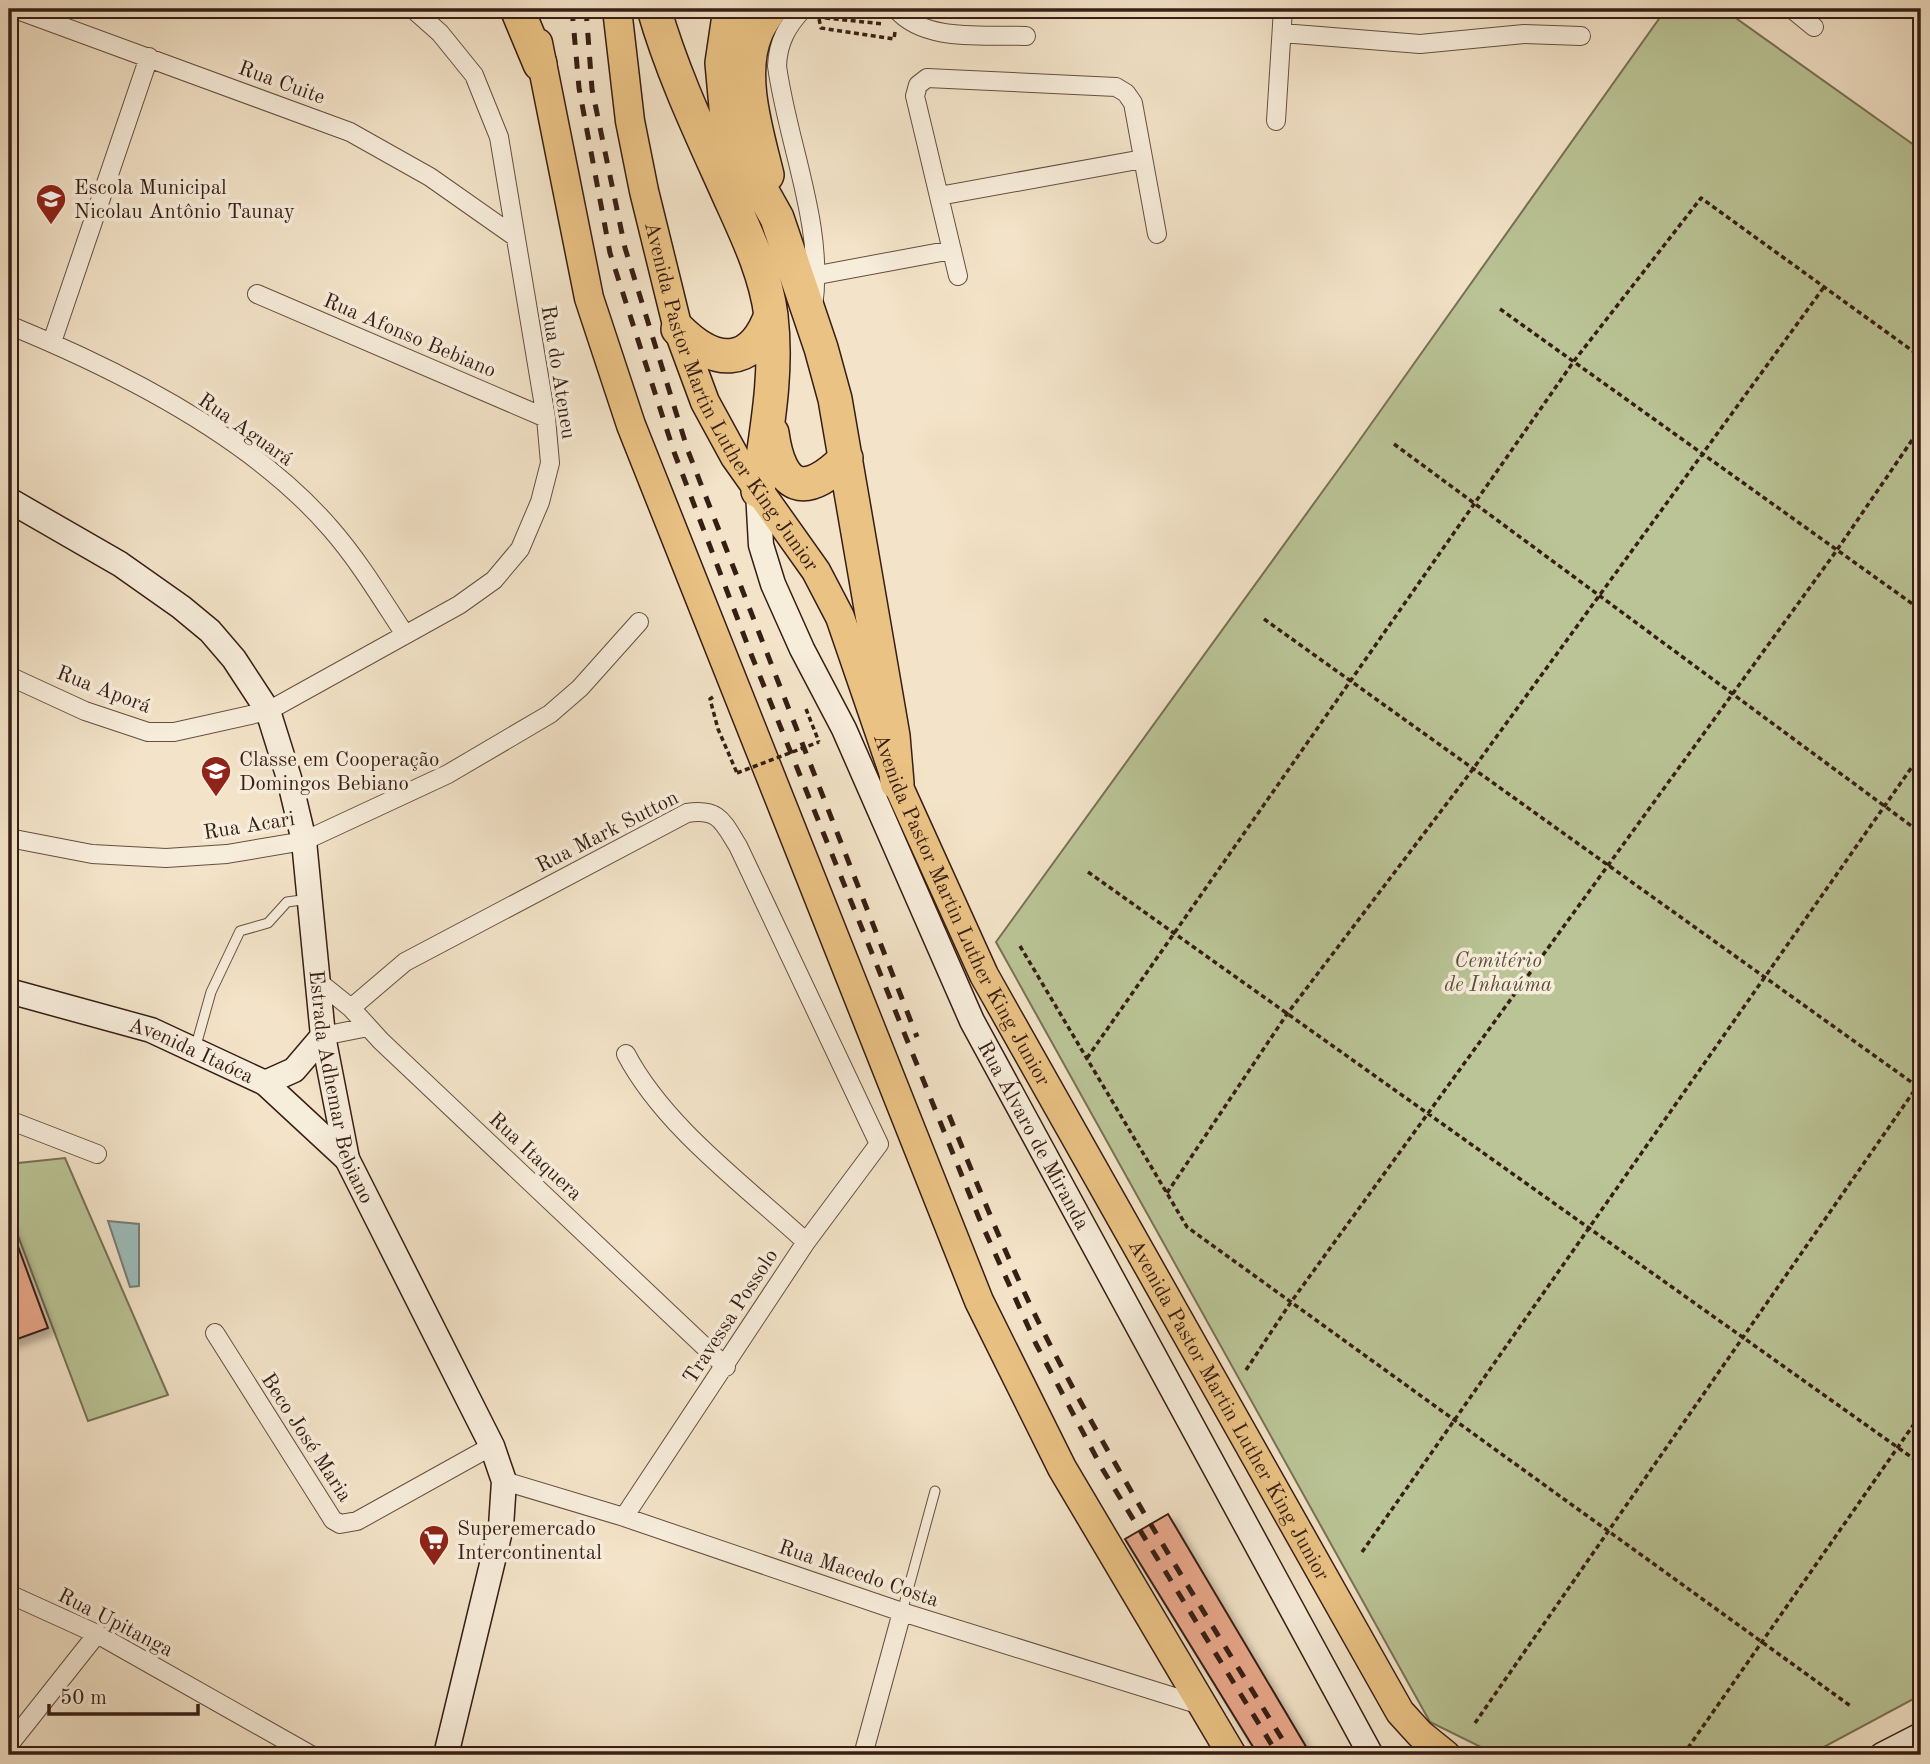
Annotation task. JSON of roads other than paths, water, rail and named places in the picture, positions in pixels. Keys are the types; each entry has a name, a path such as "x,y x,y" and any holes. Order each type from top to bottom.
{"highway":[{"path":"517,9 540,64"},
{"path":"654,9 676,76 751,244 771,315 773,358 769,414 758,491"},
{"path":"674,9 704,141"},
{"path":"769,9 755,34 750,64 750,89 777,218 812,314 835,399 892,726 897,783"},
{"path":"732,16 722,75 727,118 738,150 777,218"},
{"path":"678,329 706,353 732,356 757,342 771,315"},
{"path":"769,414 779,467 794,484 803,485 821,480 846,458"}],"main road":[{"path":"534,9 540,64 589,298 631,425 979,1301 1062,1468 1232,1755"},
{"name":"Avenida Pastor Martin Luther King Junior","path":"617,9 630,121 643,191 678,329 705,402 758,491 816,571 840,617 897,783 984,975 1400,1712 1420,1734 1446,1755"},
{"name":"Rua Álvaro de Miranda","path":"758,491 761,545 773,584 802,649 844,729 972,1021 1371,1755"},
{"name":"Estrada Adhemar Bebiano","path":"13,504 120,564 181,607 209,631 234,660 268,711 282,753 304,841 315,979 323,1036 347,1159 492,1446 504,1481 505,1500 495,1562 451,1754"},
{"name":"Avenida Itaóca","path":"9,991 151,1030 265,1083 347,1159"},
{"path":"265,1083 294,1070 323,1036"},
{"path":"1882,1755 1921,1735"}],"street":[{"name":"Rua Cuite","path":"15,9 349,132 430,177 514,236"},
{"name":"Rua do Ateneu","path":"268,711 468,599 494,580 520,549 540,502 550,463 546,418 499,137 474,75 440,33 413,9"},
{"path":"803,9 784,32 777,50 777,66 813,236 818,275 812,314"},
{"path":"896,9 916,26 932,31 1026,36"},
{"path":"1276,121 1283,9"},
{"path":"1792,9 1814,27"},
{"path":"1283,33 1420,44 1524,34 1581,36"},
{"path":"52,342 149,57"},
{"path":"958,276 915,96 918,85 928,78 1116,87 1126,93 1133,103 1157,234"},
{"path":"939,196 1143,159"},
{"path":"818,275 952,250"},
{"name":"Rua Afonso Bebiano","path":"257,294 546,418"},
{"name":"Rua Aguará","path":"9,325 52,342 151,393 216,432 282,481 331,528 404,634"},
{"name":"Rua Acari","path":"9,838 92,855 166,858 227,854 304,841 449,774 550,714 580,688 639,622"},
{"name":"Rua Aporá","path":"9,676 85,711 148,732 174,732 268,711"},
{"name":"Rua Mark Sutton","path":"351,1008 404,962 663,824 687,813 704,810 720,818 738,846 879,1144"},
{"name":"Rua Itaquera","path":"315,979 351,1008 726,1367"},
{"path":"323,1036 368,1027"},
{"path":"626,1054 651,1095 678,1124 806,1241"},
{"path":"9,1120 97,1154"},
{"name":"Travessa Possolo","path":"624,1517 726,1367 806,1241 879,1144"},
{"name":"Beco José Maria","path":"215,1333 265,1417 333,1520 340,1524 357,1521 492,1446"},
{"name":"Rua Macedo Costa","path":"504,1481 624,1517 902,1612 1200,1705"},
{"name":"Rua Upitanga","path":"9,1594 97,1634 312,1755"},
{"path":"863,1755 902,1612"},
{"path":"9,1745 97,1634"}],"lane":[{"path":"195,1050 211,992 240,931 268,923 287,902 309,899"},
{"path":"902,1612 935,1491"}],"water":[{"path":"108,1221 139,1224 139,1286 130,1287"}],"railway":[{"path":"572,9 579,88 610,253 674,452 751,654 979,1218 1036,1344 1103,1470 1278,1755"},
{"path":"586,9 592,89 625,248 688,451 917,1037"},
{"path":"949,1115 1017,1276 1071,1384 1163,1545 1292,1755"}],"place":[{"name":"Escola Municipal Nicolau Antônio Taunay","path":"51,226"},
{"name":"Classe em Cooperação Domingos Bebiano","path":"216,798"},
{"name":"Superemercado Intercontinental","path":"434,1567"}],"park label":[{"name":"Cemitério de Inhaúma","path":"1498,972"}]}
